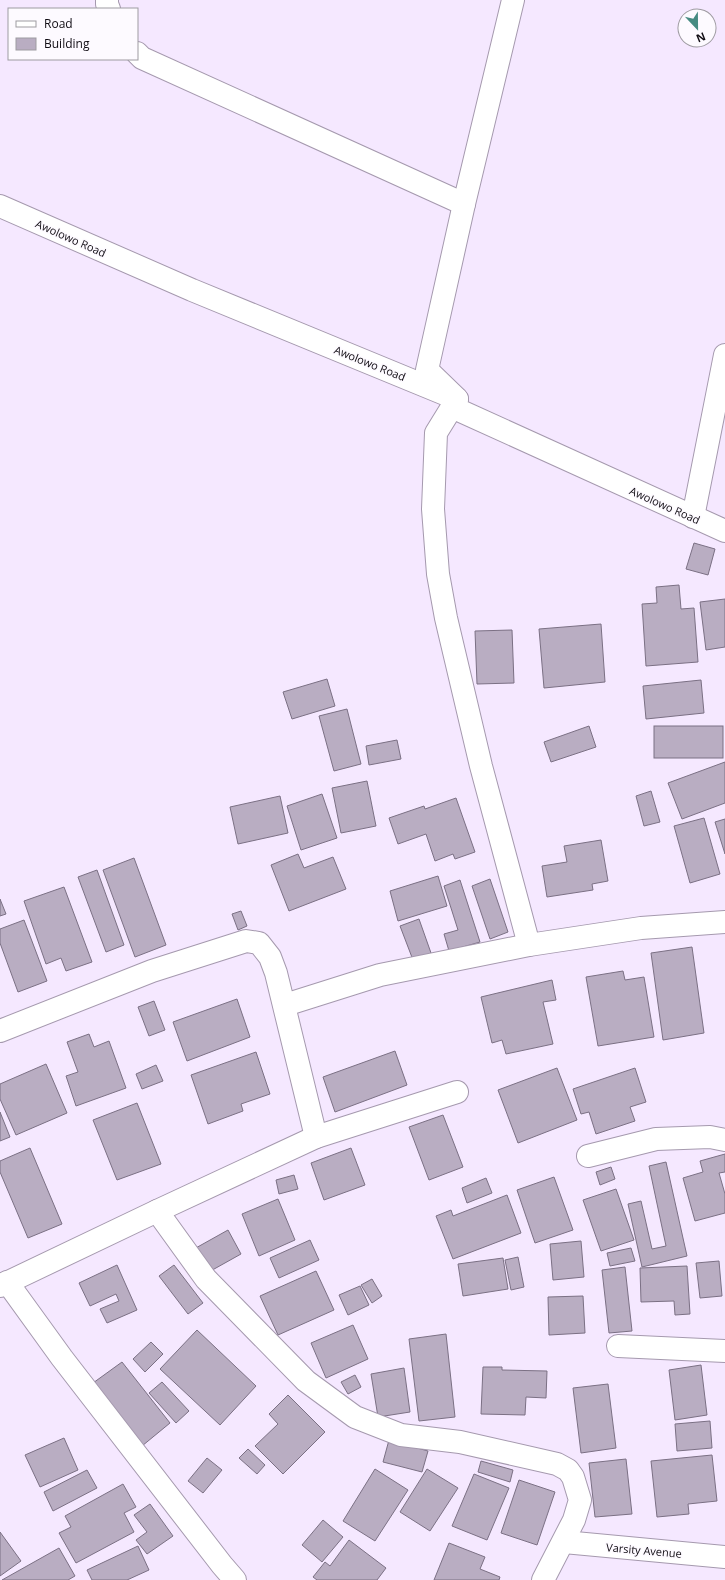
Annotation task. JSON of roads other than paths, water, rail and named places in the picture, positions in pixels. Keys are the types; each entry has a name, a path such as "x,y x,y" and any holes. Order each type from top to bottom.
{"street":[{"path":"513,0 464,204 427,370 457,400 436,433 433,509 438,574 446,618 479,758 529,945"},
{"path":"138,54 142,58 464,204"},
{"name":"Awolowo Road","path":"0,206 192,290 457,400 454,408 693,518 725,531"},
{"path":"693,518 725,355"},
{"path":"285,1005 380,975 529,945 641,928 725,922"},
{"path":"0,1031 152,971 246,941 259,943 270,957 276,973 316,1137"},
{"path":"236,1580 222,1565 4,1284 156,1211 316,1137 457,1092"},
{"path":"588,1156 656,1139 710,1138 725,1140"},
{"path":"156,1211 206,1279 306,1381 355,1417 401,1435 460,1442 557,1464 568,1470 573,1477 580,1500 574,1520 564,1542 543,1580"},
{"path":"618,1346 725,1351"},
{"name":"Varsity Avenue","path":"564,1542 725,1557"}]}
